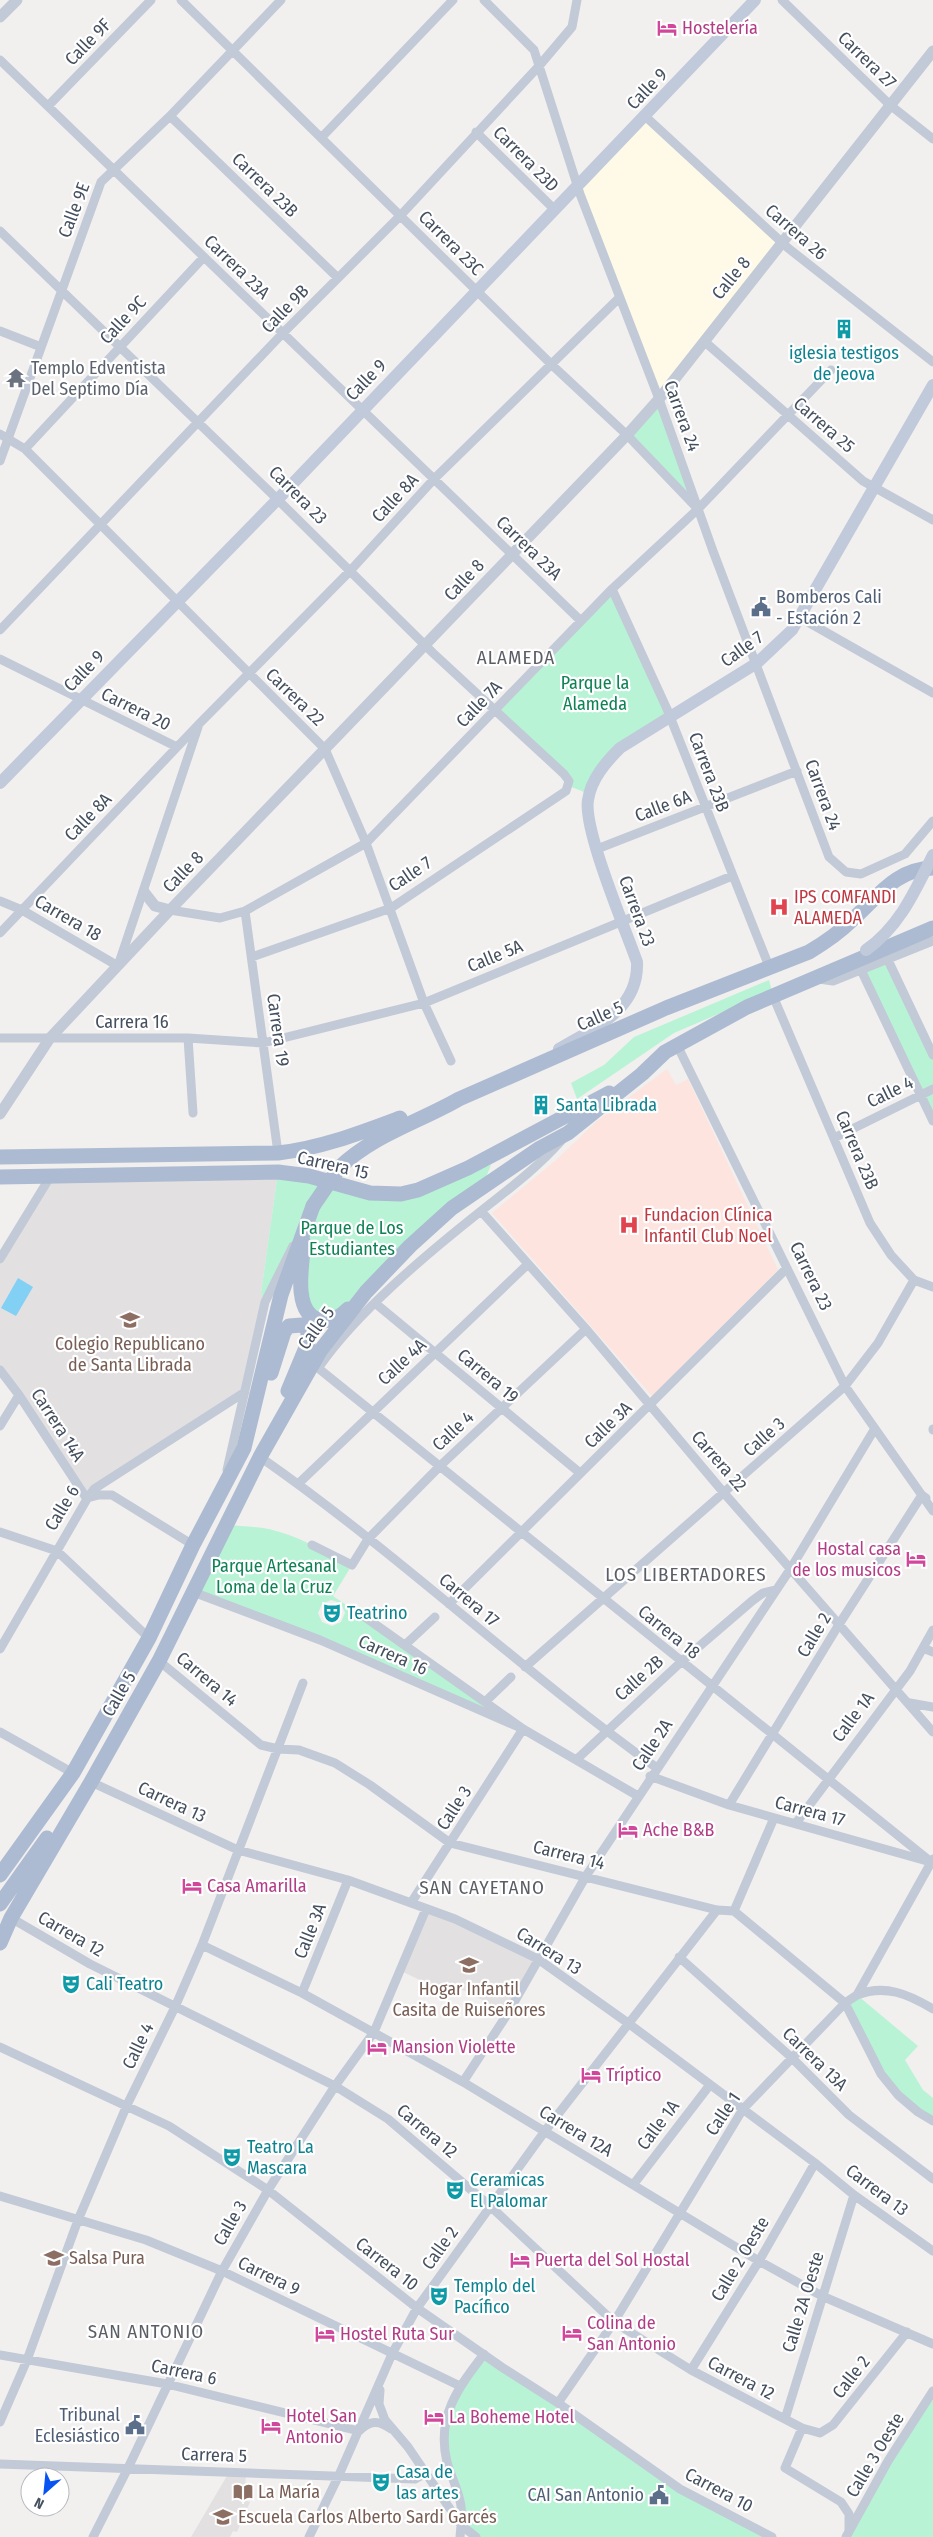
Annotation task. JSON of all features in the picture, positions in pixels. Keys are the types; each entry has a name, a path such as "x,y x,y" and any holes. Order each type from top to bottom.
{"main road":[{"name":"Calle 9","path":"0,783 176,601 278,499 756,0"},
{"name":"Calle 7","path":"588,794 606,762 620,748 757,663 783,641 799,617 933,385"},
{"name":"Carrera 23","path":"520,1072 608,1020 624,1004 633,988 637,972 637,962 597,849 587,814 588,794"},
{"path":"868,953 900,918 933,855"},
{"name":"Calle 5","path":"0,1875 73,1773 149,1638 244,1448 281,1295 304,1226 313,1206 348,1158 387,1134 427,1117 459,1099 666,1008 770,969 823,944 898,877 910,871 933,868"},
{"name":"Calle 5","path":"0,1943 10,1918 91,1782 159,1661 260,1457 320,1351 410,1246 452,1208 540,1148 568,1133 631,1083 665,1052 747,1007 815,979 853,968 868,953 933,928"},
{"name":"Carrera 15","path":"0,1177 278,1172 309,1176 370,1193 401,1194 418,1190 468,1168 588,1103 631,1083"},
{"name":"Carrera 15","path":"0,1157 278,1153 314,1148 459,1099"},
{"path":"304,1226 301,1293 303,1303 311,1316 322,1321 335,1319 372,1292"},
{"path":"244,1448 260,1410 284,1332 289,1326 302,1325 308,1330 308,1344 260,1457"},
{"path":"0,1904 59,1822 78,1801"}],"street":[{"path":"0,17 17,0"},
{"name":"Calle 9F","path":"48,106 151,0"},
{"name":"Carrera 23C","path":"181,0 476,291 627,435 698,509"},
{"name":"Calle 9E","path":"0,461 4,436 41,347 101,182 170,116 281,0"},
{"path":"321,138 453,0"},
{"name":"Carrera 24","path":"484,0 534,50 578,184 619,298 659,399 698,509 829,858 846,872 862,874 904,854 933,821"},
{"name":"Calle 9B","path":"0,630 283,334 400,216 539,66 572,27 577,0"},
{"name":"Carrera 27","path":"782,0 890,105 933,139"},
{"name":"Calle 8","path":"0,1114 50,1038 170,910 426,646 659,399 933,51"},
{"name":"Carrera 23A","path":"0,60 581,621"},
{"name":"Carrera 23B","path":"170,116 338,278"},
{"name":"Carrera 26","path":"646,117 782,243 933,362"},
{"name":"Carrera 23D","path":"476,132 554,209"},
{"name":"Carrera 23","path":"0,231 278,499 426,646 564,774 569,786"},
{"name":"Calle 9C","path":"25,448 204,256"},
{"name":"Calle 8A","path":"0,934 199,724 350,571 434,479 619,298"},
{"path":"0,332 41,347"},
{"name":"Carrera 25","path":"704,341 863,481 933,520"},
{"name":"Calle 7A","path":"170,910 220,918 245,910 366,843 612,589 698,509 831,370"},
{"name":"Carrera 22","path":"4,436 25,448 248,674 325,749 366,843 424,1003 451,1061"},
{"name":"Carrera 23B","path":"612,589 670,717 770,969"},
{"path":"799,617 933,694"},
{"name":"Carrera 20","path":"0,658 177,747"},
{"name":"Calle 8A","path":"118,966 199,724"},
{"name":"Calle 6A","path":"597,849 797,772"},
{"name":"Calle 7","path":"252,957 391,908 566,791 569,786"},
{"name":"Calle 5A","path":"263,1043 424,1003 732,876"},
{"path":"144,892 155,906 170,910"},
{"name":"Carrera 18","path":"0,900 22,910 118,966"},
{"name":"Carrera 19","path":"245,910 278,1153"},
{"name":"Calle 5","path":"853,968 933,941"},
{"path":"887,958 933,1055"},
{"path":"853,968 933,1121"},
{"name":"Carrera 23B","path":"773,996 870,1223 891,1255 914,1280"},
{"name":"Carrera 16","path":"0,1038 188,1038 263,1043"},
{"path":"188,1038 194,1113"},
{"name":"Carrera 23","path":"677,1045 845,1386 874,1430 933,1511"},
{"name":"Calle 4","path":"834,1138 933,1089"},
{"name":"Calle 5","path":"260,1457 276,1442 318,1368 372,1292 538,1166 568,1133"},
{"path":"0,1259 50,1176"},
{"name":"Carrera 22","path":"481,1211 586,1329 724,1493 791,1568 838,1626 910,1703 933,1732"},
{"name":"Calle 5","path":"219,1496 234,1444 270,1289 304,1226"},
{"name":"Calle 4A","path":"298,1484 372,1411 528,1264"},
{"name":"Calle 3A","path":"450,1604 787,1268"},
{"path":"914,1280 933,1287"},
{"name":"Calle 3","path":"525,1667 845,1386 878,1343 914,1280"},
{"name":"Carrera 19","path":"372,1292 434,1353 580,1473"},
{"name":"Calle 4","path":"312,1545 352,1565 368,1538 441,1465 586,1329"},
{"name":"Carrera 18","path":"318,1368 441,1465 680,1662 932,1862"},
{"name":"Carrera 14A","path":"0,1370 19,1395 87,1499"},
{"name":"Calle 6","path":"0,1648 87,1499 103,1482 246,1392"},
{"path":"0,1426 19,1395"},
{"name":"Calle 2A","path":"463,2082 508,2013 586,1876 650,1776 712,1686 774,1590 791,1568 874,1430"},
{"name":"Carrera 17","path":"260,1457 368,1538 605,1731 657,1768"},
{"path":"87,1499 99,1495 112,1495 194,1545"},
{"path":"922,1495 933,1502"},
{"name":"Calle 2","path":"729,1805 838,1626 922,1495"},
{"path":"0,1532 57,1551 149,1638"},
{"name":"Calle 2B","path":"576,1760 680,1662 752,1601 763,1593 774,1590"},
{"name":"Carrera 16","path":"193,1592 320,1640 523,1729 638,1796"},
{"name":"Carrera 16","path":"362,1614 523,1729"},
{"path":"406,1644 435,1617"},
{"name":"Calle 1A","path":"796,1823 910,1671 933,1630"},
{"path":"922,1648 933,1652"},
{"name":"Carrera 14","path":"159,1661 261,1745 278,1749 299,1750 335,1763 370,1785 450,1843 717,1910 734,1911"},
{"path":"486,1701 511,1677"},
{"name":"Calle 4","path":"0,2422 27,2360 78,2220 127,2105 175,2007 202,1945 303,1683"},
{"path":"910,1703 933,1707"},
{"name":"Calle 3","path":"411,1903 523,1729"},
{"path":"0,1732 73,1773"},
{"name":"Carrera 17","path":"650,1776 729,1805 932,1862"},
{"name":"Carrera 13","path":"91,1782 238,1850 348,1880 455,1918 538,1959 628,2023 709,2086 815,2163 854,2195 933,2251"},
{"path":"774,1818 734,1911 845,2003 881,2074 898,2096 933,2121"},
{"name":"Calle 1","path":"558,2403 614,2322 743,2109 845,2003 857,1995 932,1862"},
{"name":"Calle 3A","path":"302,1994 348,1880"},
{"name":"Calle 3","path":"92,2537 128,2468 222,2271 268,2190 335,2086 374,2032 426,1909"},
{"name":"Calle 2","path":"308,2537 339,2475 392,2354 417,2308 545,2131 717,1910"},
{"name":"Carrera 12","path":"10,1918 90,1964 335,2086 388,2119 490,2206 614,2322 691,2370 814,2433"},
{"name":"Carrera 12A","path":"202,1945 302,1994 463,2082 759,2261 822,2296 933,2344"},
{"name":"Carrera 13A","path":"679,1958 791,2057 849,2115 933,2178"},
{"path":"857,1995 886,1989 911,1996 933,2008"},
{"name":"Carrera 10","path":"0,2047 169,2126 268,2190 417,2308 558,2403 680,2489 772,2537"},
{"name":"Calle 1A","path":"633,2185 709,2086"},
{"name":"Calle 2 Oeste","path":"691,2370 759,2261 815,2163"},
{"name":"Calle 2A Oeste","path":"785,2419 854,2195"},
{"name":"Carrera 9","path":"0,2196 146,2240 222,2271 460,2386"},
{"name":"Calle 2","path":"814,2433 827,2431 843,2414 907,2332"},
{"path":"460,2537 461,2505 447,2461 444,2434 448,2408 460,2386 484,2354"},
{"name":"Carrera 6","path":"0,2355 167,2384 359,2431"},
{"path":"380,2385 381,2411 391,2429"},
{"name":"Calle 3 Oeste","path":"848,2535 888,2461 933,2391"},
{"path":"359,2431 365,2424 374,2422 384,2423 391,2429 408,2447 461,2525 476,2537"},
{"path":"802,2428 785,2468 841,2502 849,2514 848,2535"},
{"name":"Carrera 5","path":"0,2464 415,2479 426,2474"}],"shaded area":[{"path":"646,117 783,243 659,399 578,184"},
{"name":"Fundacion Clínica Infantil Club Noel","path":"667,1069 676,1085 688,1079 778,1270 652,1396 492,1213 556,1160 597,1121"},
{"name":"Colegio Republicano de Santa Librada","path":"278,1172 261,1293 265,1302 245,1392 87,1499 0,1370 0,1259 47,1183"},
{"name":"Hogar Infantil Casita de Ruiseñores","path":"426,1909 538,1959 508,2013 451,1984 447,1993 401,1971"},
{"name":"Escuela Carlos Alberto Sardi Garcés","path":"228,2474 246,2475 244,2500 250,2502 237,2532 233,2531 230,2537 191,2537"}],"green space":[{"path":"659,399 698,509 627,435"},
{"name":"Parque la Alameda","path":"612,589 670,717 620,748 589,794 569,786 496,710"},
{"path":"887,958 933,1055 933,1121 861,970"},
{"path":"769,980 772,991 674,1033 577,1099 571,1083 604,1065 634,1037"},
{"name":"Parque de Los Estudiantes","path":"491,1165 482,1187 335,1319 307,1311 304,1228 265,1302 261,1293 278,1172 386,1194 468,1168"},
{"name":"Parque Artesanal Loma de la Cruz","path":"225,1524 269,1529 301,1540 352,1565 333,1596 486,1701 484,1713 320,1640 193,1592","holes":["331,1600 341,1603 345,1613 341,1622 332,1626 322,1622 318,1613 322,1604"]},
{"path":"857,1995 918,2046 905,2060 923,2090 933,2098 933,2121 898,2095 845,2003"},
{"path":"484,2354 680,2489 772,2537 476,2537 461,2525 444,2434 460,2386"},
{"path":"933,2391 933,2537 846,2537"}],"water":[{"path":"18,1278 33,1287 16,1316 1,1308"}],"place":[{"name":"Hostelería","path":"667,28"},
{"name":"iglesia testigos de jeova","path":"844,329"},
{"name":"Templo Edventista Del Septimo Día","path":"16,378"},
{"name":"Bomberos Cali - Estación 2","path":"761,607"},
{"name":"IPS COMFANDI ALAMEDA","path":"779,907"},
{"name":"Santa Librada","path":"541,1105"},
{"name":"Fundacion Clínica Infantil Club Noel","path":"629,1225"},
{"name":"Colegio Republicano de Santa Librada","path":"130,1320"},
{"name":"Hostal casa de los musicos","path":"916,1559"},
{"name":"Teatrino","path":"332,1613"},
{"name":"Ache B&B","path":"628,1830"},
{"name":"Casa Amarilla","path":"192,1886"},
{"name":"Hogar Infantil Casita de Ruiseñores","path":"469,1965"},
{"name":"Cali Teatro","path":"71,1984"},
{"name":"Mansion Violette","path":"377,2047"},
{"name":"Tríptico","path":"591,2075"},
{"name":"Teatro La Mascara","path":"232,2157"},
{"name":"Ceramicas El Palomar","path":"455,2190"},
{"name":"Salsa Pura","path":"54,2258"},
{"name":"Puerta del Sol Hostal","path":"520,2260"},
{"name":"Templo del Pacífico","path":"439,2296"},
{"name":"Colina de San Antonio","path":"572,2333"},
{"name":"Hostel Ruta Sur","path":"325,2334"},
{"name":"La Boheme Hotel","path":"434,2417"},
{"name":"Tribunal Eclesiástico","path":"135,2425"},
{"name":"Hotel San Antonio","path":"271,2426"},
{"name":"Casa de las artes","path":"381,2482"},
{"name":"La María","path":"243,2492"},
{"name":"CAI San Antonio","path":"659,2495"},
{"name":"Escuela Carlos Alberto Sardi Garcés","path":"223,2517"}],"district":[{"name":"ALAMEDA","path":"516,657"},
{"name":"LOS LIBERTADORES","path":"686,1574"},
{"name":"SAN CAYETANO","path":"482,1887"},
{"name":"SAN ANTONIO","path":"146,2331"}]}
